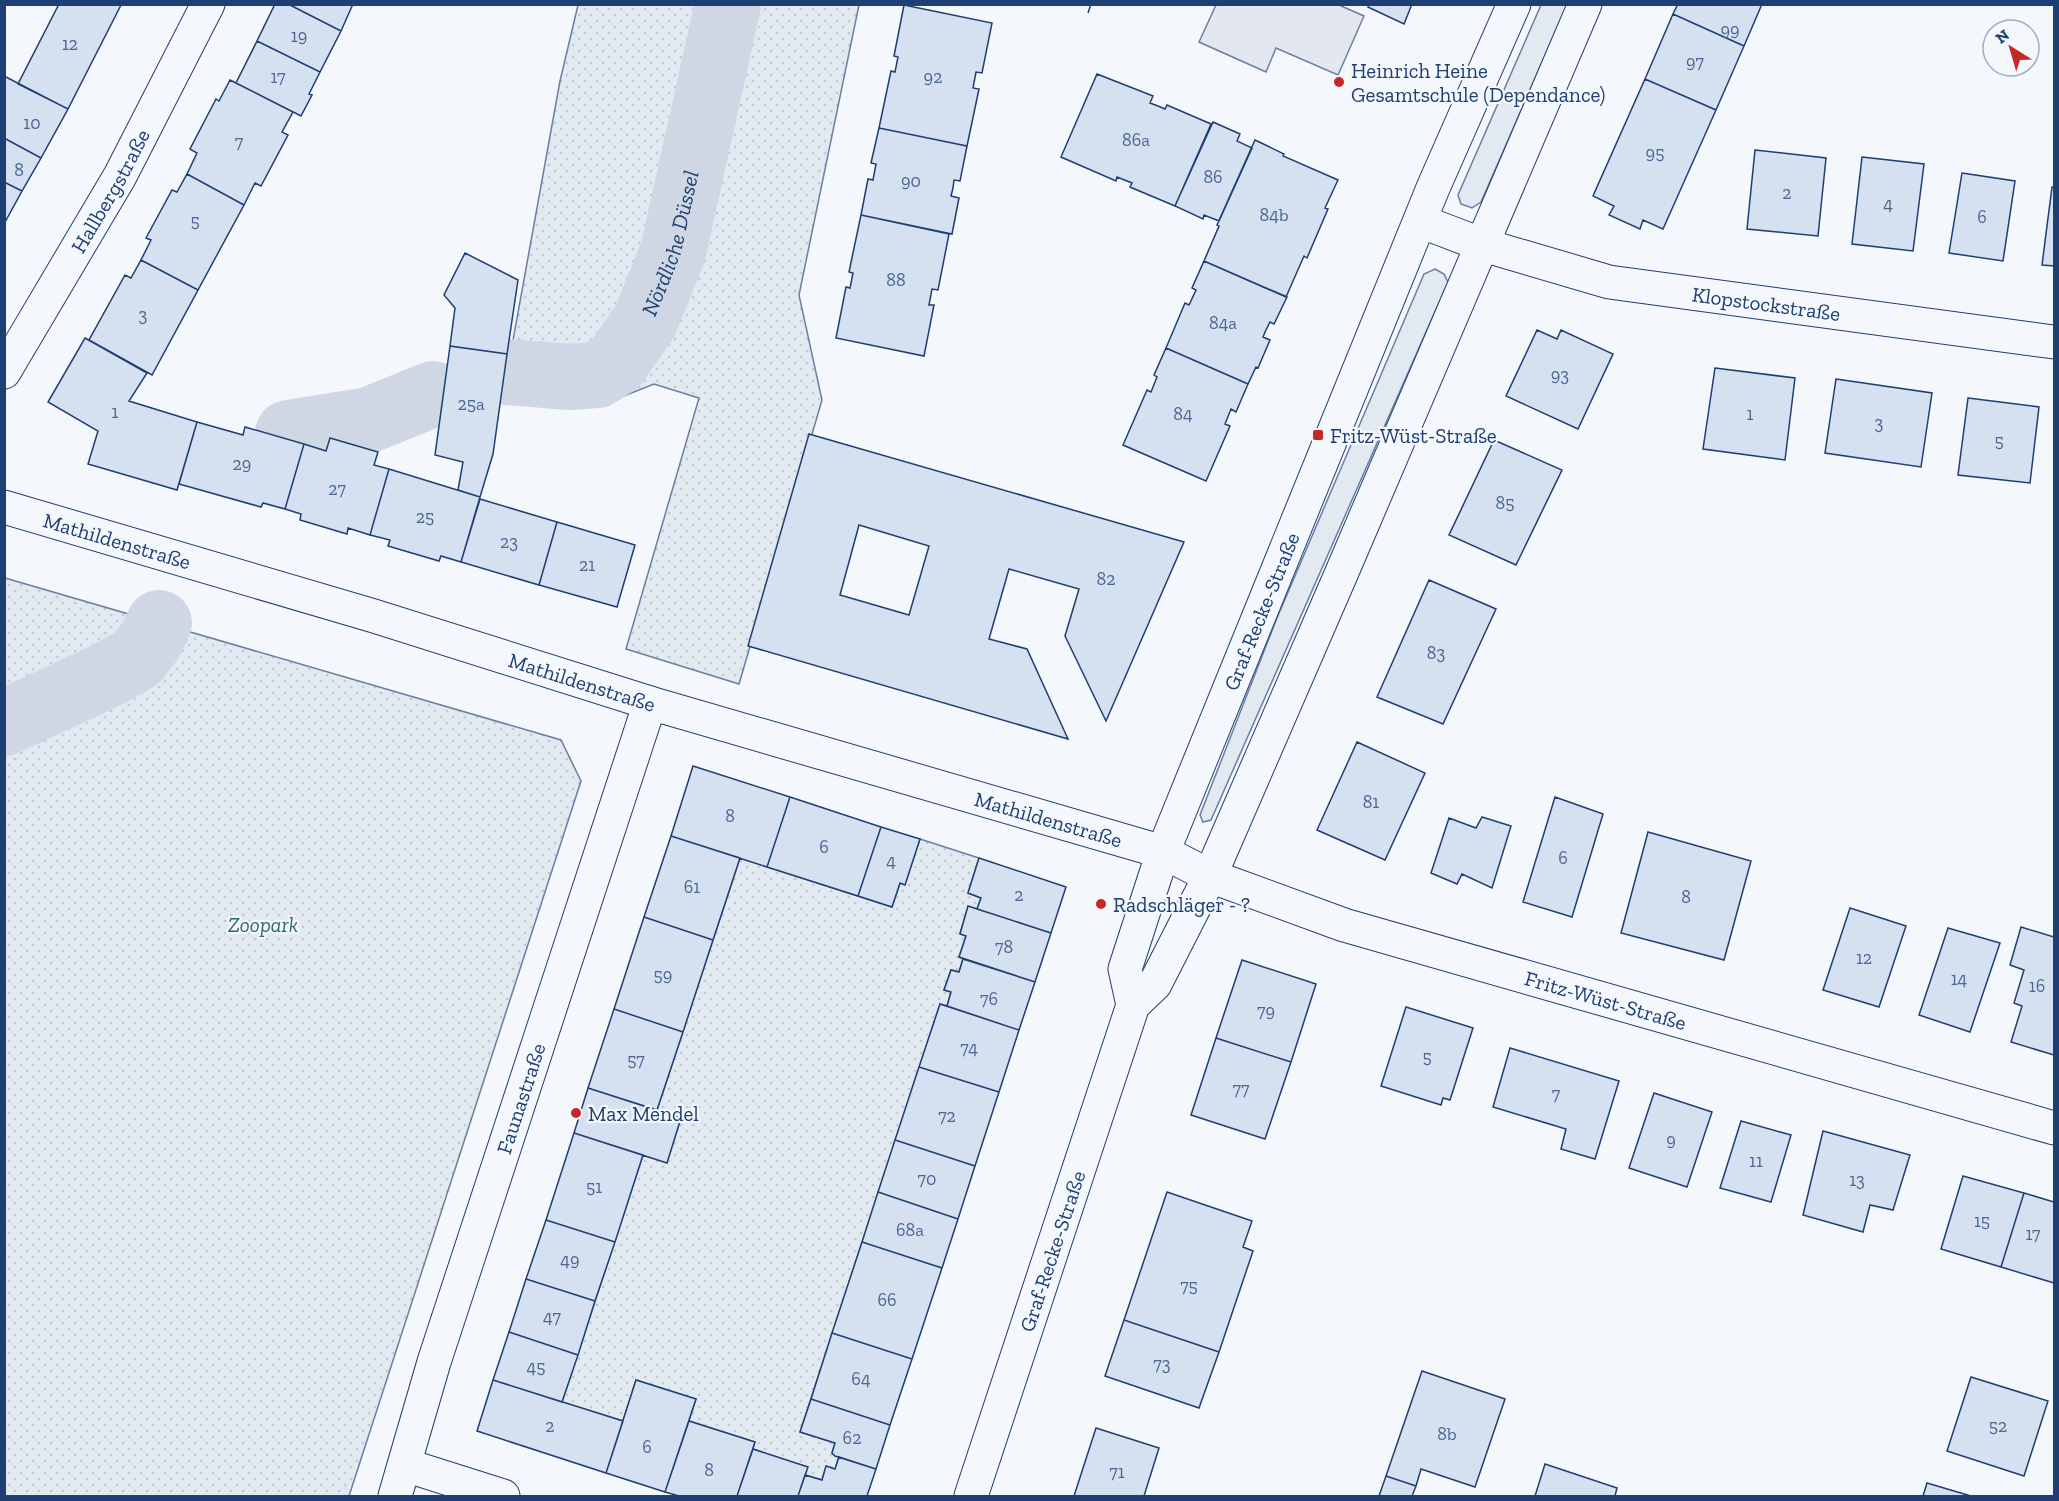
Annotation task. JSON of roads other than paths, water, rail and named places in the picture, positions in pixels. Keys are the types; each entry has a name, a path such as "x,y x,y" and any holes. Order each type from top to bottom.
{"street":[{"name":"Hallbergstraße","path":"4,372 120,176 208,4"},
{"name":"Graf-Recke-Straße","path":"1133,1005 1125,969 1163,852 1463,117 1514,4"},
{"name":"Graf-Recke-Straße","path":"971,1497 1133,1005 1155,984 1210,876 1585,4"},
{"path":"1420,221 1483,245"},
{"name":"Klopstockstraße","path":"1483,245 1609,282 2055,342"},
{"name":"Mathildenstraße","path":"4,507 374,616 650,703 1163,852"},
{"name":"Faunastraße","path":"395,1497 434,1362 650,703"},
{"name":"Fritz-Wüst-Straße","path":"1163,852 1210,876 1344,925 2055,1128"},
{"path":"405,1465 503,1497"}],"waterway":[{"name":"Nördliche Düssel","path":"507,372 570,377 597,375 616,363 645,321 673,252 728,4"},
{"name":"Nördliche Düssel","path":"288,433 369,420 433,394"},
{"name":"Nördliche Düssel","path":"4,723 109,674 137,658 151,640 159,623"}],"place":[{"name":"Heinrich Heine Gesamtschule (Dependance)","path":"1339,82"},
{"name":"Fritz-Wüst-Straße","path":"1318,435"},
{"name":"Radschläger - ?","path":"1101,904"},
{"name":"Max Mendel","path":"576,1113"}],"park label":[{"name":"Zoopark","path":"263,924"}]}
